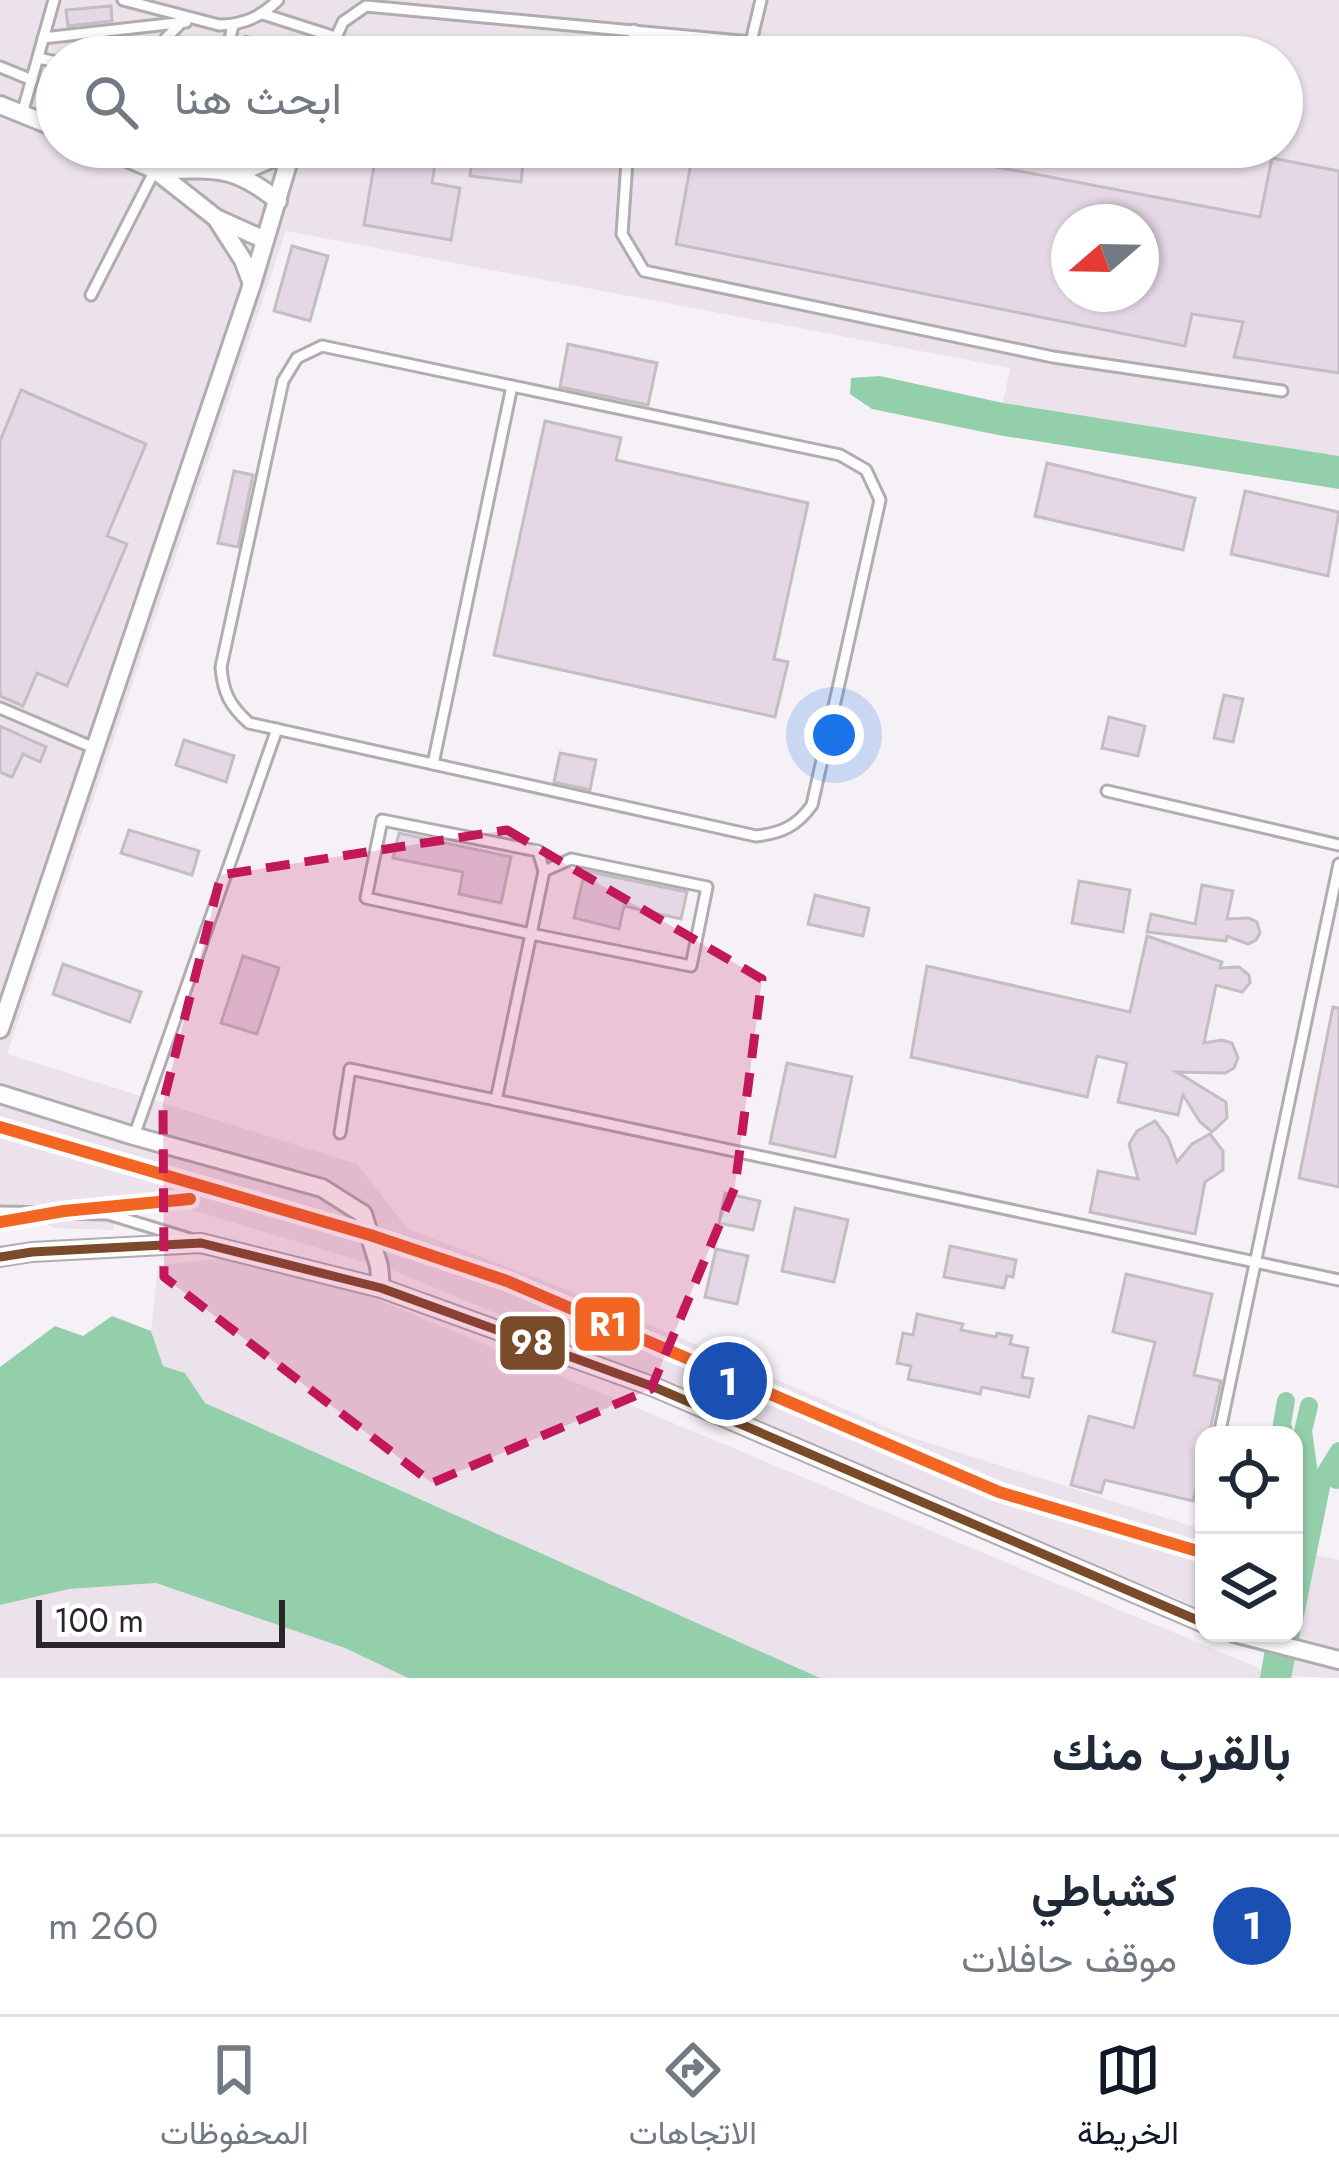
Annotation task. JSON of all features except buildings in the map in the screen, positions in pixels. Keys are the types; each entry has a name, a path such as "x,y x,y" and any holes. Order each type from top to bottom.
{"street":[{"path":"0,105 36,120"},
{"path":"150,168 216,218 265,240"},
{"path":"238,173 249,168"},
{"path":"0,1029 253,284 287,168"},
{"path":"155,170 238,173 278,201"},
{"path":"216,218 244,260 253,284"},
{"path":"0,1094 322,1188 342,1198 363,1214 381,1288"},
{"path":"0,1257 201,1243 381,1288 654,1387 1195,1619"},
{"path":"1260,1642 1339,1660"}],"lane":[{"path":"45,36 54,0"},
{"path":"123,0 208,22"},
{"path":"62,36 186,22 233,25 263,14 278,0"},
{"path":"753,36 761,0"},
{"path":"336,36 354,11 366,6 698,36"},
{"path":"263,14 332,36"},
{"path":"168,36 186,22"},
{"path":"231,36 233,25"},
{"path":"634,30 634,36"},
{"path":"22,114 36,65"},
{"path":"0,67 32,80"},
{"path":"627,168 622,233 644,271 1053,357 1282,391"},
{"path":"91,295 155,170"},
{"path":"322,346 840,455 866,470 880,500 812,805 800,822 776,834 756,836 277,729 249,723 232,709 221,667 283,381 296,358 322,346"},
{"path":"434,764 512,386"},
{"path":"0,708 94,748"},
{"path":"134,1136 277,729"},
{"path":"1107,791 1339,844"},
{"path":"496,1100 531,934 544,871 538,851 382,820 366,898 531,934 691,966 707,887 571,859 544,871"},
{"path":"1221,1426 1339,864"},
{"path":"340,1133 350,1069 1339,1280"},
{"path":"0,1212 109,1214 201,1243"}],"highlighted area":[{"path":"507,830 762,979 735,1187 651,1389 432,1483 164,1277 163,1103 221,875"}],"shaded area":[{"path":"0,0 1339,0 1339,456 1003,403 1010,368 286,231 7,1054 357,1164 408,1229 584,1296 907,1436 1195,1527 1195,1606 397,1272 185,1208 113,1206 114,1230 54,1228 44,1223 0,1229"},
{"path":"880,376 1003,403 1339,456 1339,489 998,435 872,409 850,394 851,378"},
{"path":"225,1258 374,1298 1266,1671 1261,1678 820,1678 205,1403 185,1373 163,1366 151,1331 158,1265"},
{"path":"112,1316 151,1331 163,1366 185,1373 205,1403 820,1678 408,1678 345,1648 156,1583 69,1589 0,1605 0,1367 55,1326 83,1336"},
{"path":"1311,1554 1339,1560 1339,1678 1286,1676 1293,1642 1303,1642 1303,1593"},
{"path":"156,1583 345,1648 408,1678 0,1678 0,1605 69,1589"}],"waterway":[{"path":"1283,1426 1286,1401"},
{"path":"1297,1534 1309,1474 1303,1431 1309,1406"},
{"path":"1303,1576 1323,1477 1339,1451"},
{"path":"1336,1480 1339,1477"},
{"path":"1269,1678 1275,1642"},
{"path":"1282,1678 1289,1642"}],"transit line":[{"name":"R1","path":"0,1127 370,1235 507,1281 999,1492 1195,1550"},
{"name":"R1","path":"0,1222 190,1199"},
{"name":"98","path":"0,1257 201,1243 381,1288 654,1387 1195,1619"}],"place":[{"name":"كشباطي","path":"728,1381"}]}
